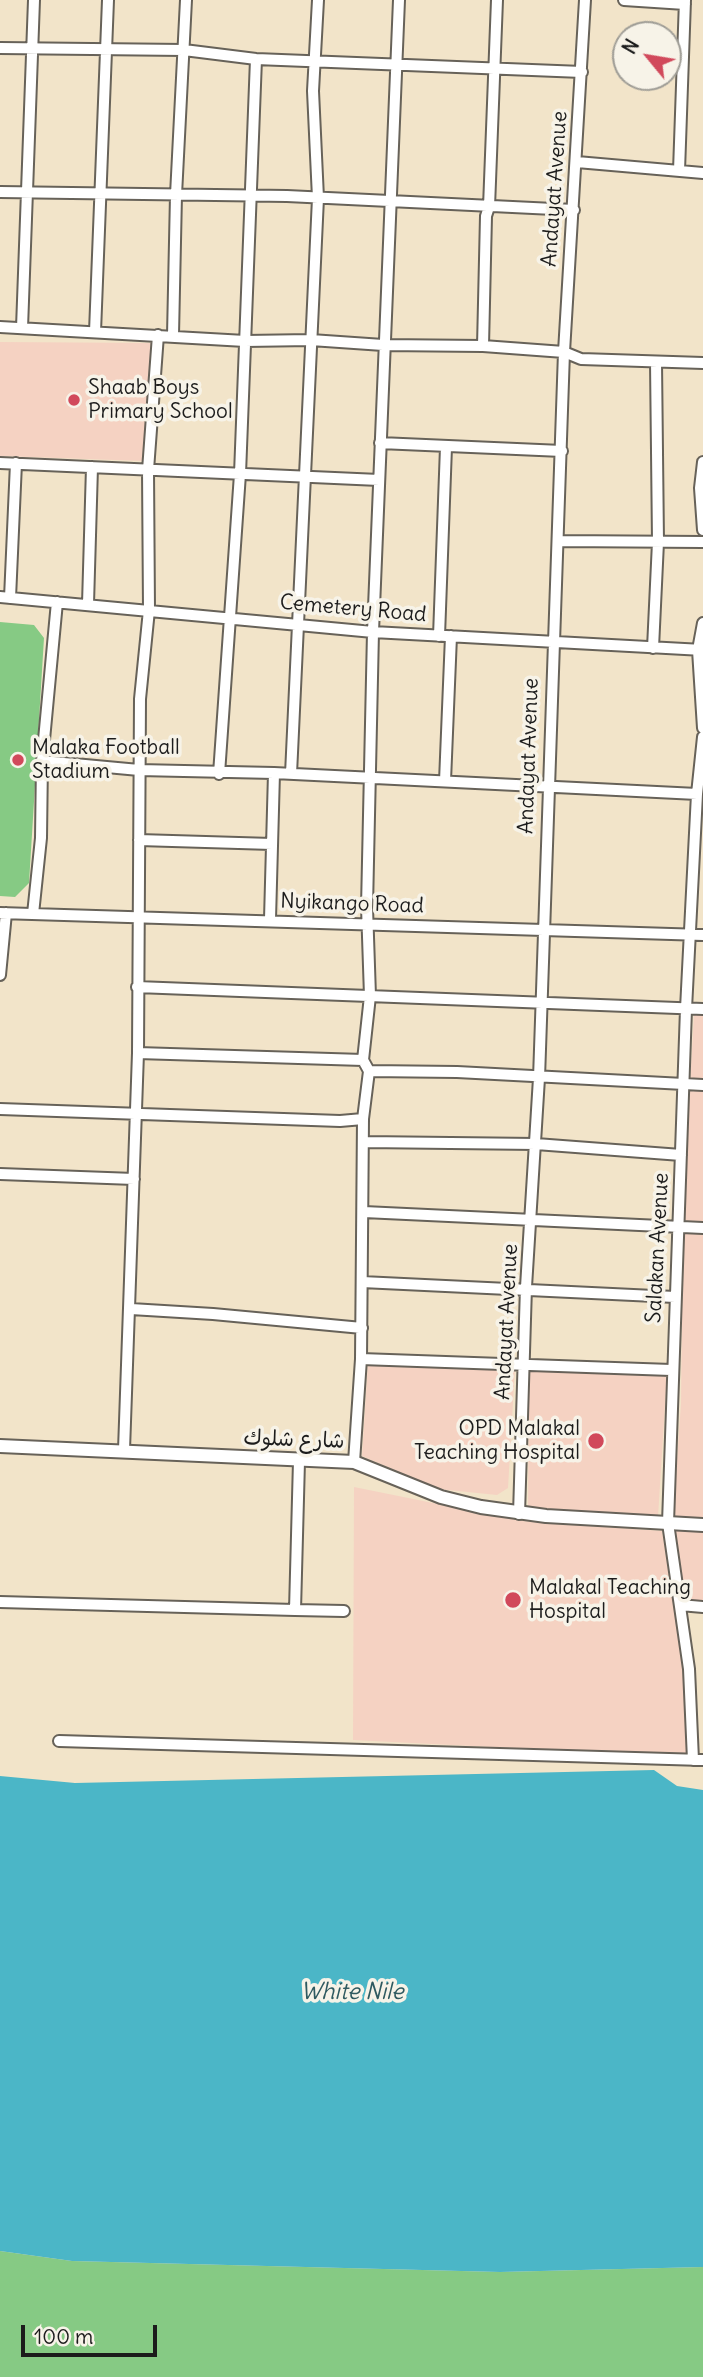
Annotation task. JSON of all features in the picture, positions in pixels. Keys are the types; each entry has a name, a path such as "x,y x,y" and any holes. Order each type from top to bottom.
{"street":[{"path":"22,328 34,0"},
{"path":"96,332 108,0"},
{"path":"173,335 176,195 186,0"},
{"path":"290,774 318,198 314,62 318,0"},
{"path":"354,1462 362,1328 365,1142 363,1119 369,1071 363,1060 370,996 368,924 373,632 399,0"},
{"path":"483,346 486,216 489,207 497,0"},
{"name":"Andayat Avenue","path":"519,1514 526,1287 539,1078 564,352 585,0"},
{"path":"624,0 685,2 679,171"},
{"path":"0,48 184,50 256,59 582,72"},
{"path":"219,774 240,474 256,59"},
{"path":"577,162 703,173"},
{"path":"0,192 318,198 574,210"},
{"path":"0,327 245,341 311,340 383,345 483,346 564,352 581,359 703,363"},
{"path":"124,1450 138,1053 140,699 149,610 148,470 158,335"},
{"path":"653,648 657,542 656,362"},
{"path":"380,443 562,451"},
{"path":"439,636 446,447"},
{"path":"703,462 700,488 703,530"},
{"path":"0,463 379,480"},
{"path":"5,598 16,463"},
{"path":"88,604 92,467"},
{"path":"558,541 703,542"},
{"name":"Cemetery Road","path":"5,598 373,632 700,650"},
{"path":"33,914 41,838 42,761 57,602"},
{"path":"703,624 700,650 703,727"},
{"path":"445,781 451,636"},
{"name":"Salakan Avenue","path":"698,1760 689,1669 668,1523 671,1370 689,934 703,737"},
{"path":"42,761 139,770 219,774 274,773 697,794"},
{"path":"270,919 274,773"},
{"path":"139,840 272,844"},
{"path":"0,975 3,913"},
{"name":"Nyikango Road","path":"3,913 270,919 703,935"},
{"path":"137,987 541,1005 703,1009"},
{"path":"138,1053 363,1060"},
{"path":"369,1071 703,1085"},
{"path":"0,1109 340,1121 363,1119"},
{"path":"365,1142 536,1144 681,1155"},
{"path":"0,1174 134,1179"},
{"path":"364,1212 703,1228"},
{"path":"362,1282 526,1287 675,1297"},
{"path":"131,1310 213,1314 362,1328"},
{"path":"361,1359 671,1370"},
{"name":"شارع شلوك","path":"0,1447 124,1450 354,1462 441,1497 519,1514 703,1525"},
{"path":"295,1610 299,1461"},
{"path":"0,1602 344,1611"},
{"path":"680,1605 703,1607"},
{"path":"60,1741 698,1760"}],"shaded area":[{"name":"Shaab Boys Primary School","path":"0,342 151,343 144,461 0,456"},
{"path":"703,1013 703,1606 682,1605 673,1517 681,1404 683,1208 694,1014"},
{"path":"368,1362 515,1368 508,1488 497,1495 438,1489 362,1456"},
{"name":"OPD Malakal Teaching Hospital","path":"529,1368 667,1373 658,1517 528,1509"},
{"name":"Malakal Teaching Hospital","path":"354,1487 522,1521 662,1531 684,1669 689,1757 353,1740"}],"green space":[{"name":"Malaka Football Stadium","path":"0,622 34,625 44,638 29,883 15,897 0,896"},
{"path":"0,2251 72,2261 500,2272 703,2267 703,2377 0,2377"}],"water":[{"name":"White Nile","path":"654,1770 677,1786 703,1790 703,2267 500,2272 72,2261 0,2251 0,1776 75,1783"}],"place":[{"name":"Shaab Boys Primary School","path":"74,400"},
{"name":"Malaka Football Stadium","path":"18,760"},
{"name":"OPD Malakal Teaching Hospital","path":"596,1441"},
{"name":"Malakal Teaching Hospital","path":"513,1600"}]}
